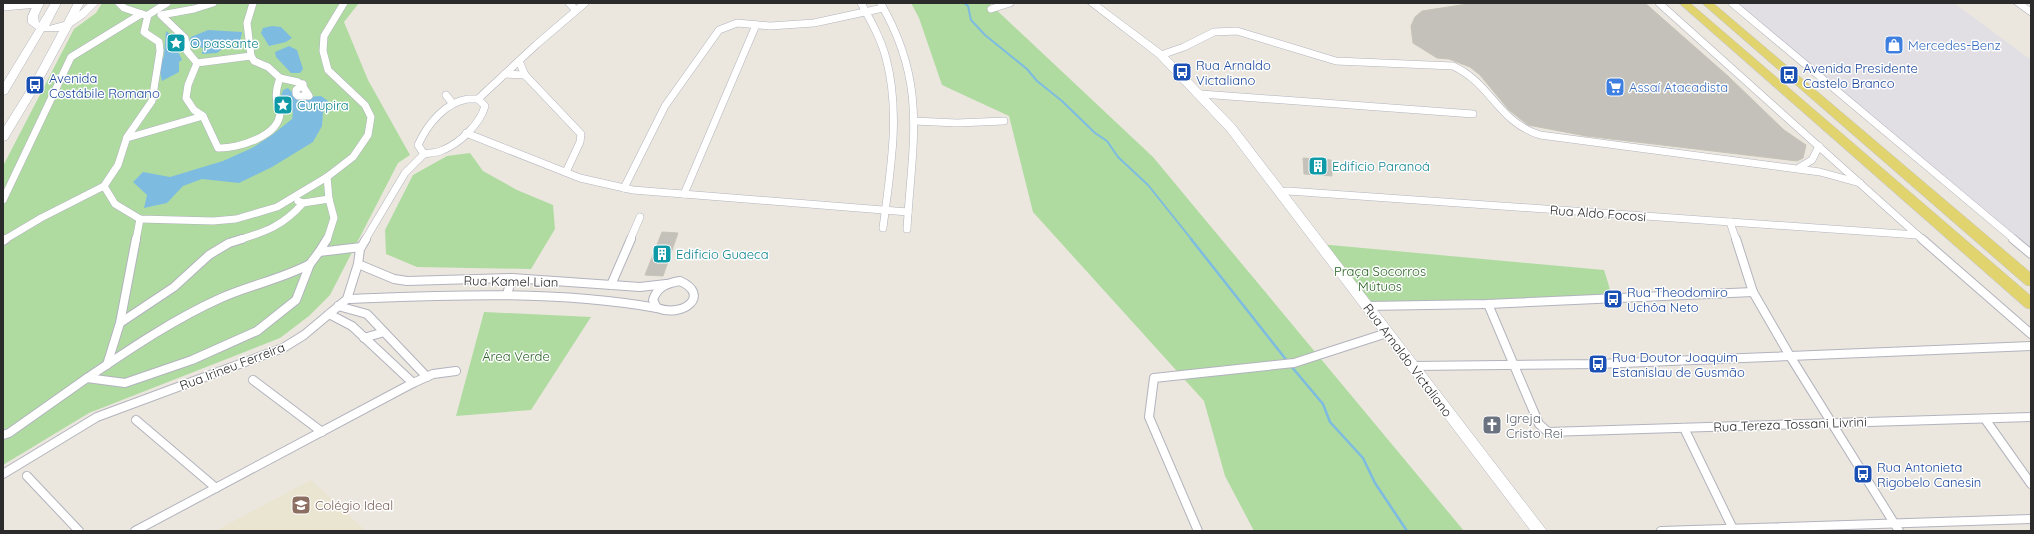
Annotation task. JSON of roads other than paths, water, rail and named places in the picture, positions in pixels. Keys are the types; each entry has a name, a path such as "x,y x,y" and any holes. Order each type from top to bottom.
{"main road":[{"path":"1684,3 2031,304"},
{"path":"1707,3 2031,281"}],"street":[{"path":"3,92 43,28 56,3"},
{"path":"3,137 35,85 79,3"},
{"path":"3,7 38,4 33,16 33,23 43,28 66,25 84,14 94,3"},
{"path":"119,3 124,8 144,15 161,15 194,9 213,3"},
{"path":"3,200 71,57 167,3"},
{"path":"183,3 194,9"},
{"path":"253,3 247,23 251,56 254,61 268,67 280,78 303,84"},
{"path":"104,186 115,204 140,220 213,221 236,219 294,199 327,177 353,157 368,135 370,117 365,106 328,70 323,51 324,36 344,3"},
{"path":"569,3 576,10"},
{"path":"424,154 418,145 421,136 441,114 460,100 478,99 585,3"},
{"path":"861,3 882,48 890,70 893,91 895,134 883,228"},
{"path":"991,9 1010,3"},
{"name":"Rua Arnaldo Victaliano","path":"1092,3 1161,55 1201,94 1232,128 1279,192 1540,531"},
{"path":"1659,3 1917,235 2031,334"},
{"path":"1732,3 2031,254"},
{"path":"2018,3 2031,12"},
{"path":"624,188 665,106 720,30 732,24 794,26 816,24 866,12 881,5 902,46 912,91 914,121 907,229"},
{"path":"3,241 41,218 104,186 118,165 127,138 152,101 160,51 159,42 144,32 144,15"},
{"path":"161,15 185,38 187,51 197,63"},
{"path":"684,194 756,24"},
{"path":"1161,55 1184,47 1214,32 1237,31 1336,61 1453,66 1468,73 1513,123 1524,130 1540,135 1568,140 1797,168 1840,176 1860,183"},
{"path":"197,63 218,62 251,56"},
{"path":"519,61 525,75 581,134 580,142 566,172"},
{"path":"197,63 188,85 186,98 194,110 203,116 218,148 229,149 249,143 269,131 278,119 280,111 276,98 280,78"},
{"path":"505,74 525,75"},
{"path":"1201,94 1472,114"},
{"path":"446,95 453,104"},
{"path":"347,299 358,264 360,247 406,173 424,154 441,151 456,143 466,133 482,116 485,106 478,99"},
{"path":"127,138 203,116"},
{"path":"914,121 957,123 1004,121"},
{"path":"466,133 597,183 624,188 908,212"},
{"path":"1797,168 1810,164 1815,159 1819,146"},
{"path":"87,378 125,383 192,360 257,331 296,300 310,264 326,240 334,218 329,199 327,177"},
{"name":"Rua Aldo Focosi","path":"1279,192 1288,190 1917,235"},
{"path":"294,199 303,203 329,199"},
{"path":"120,323 174,287 209,255 229,244 266,232 291,217 303,203"},
{"path":"611,285 640,216"},
{"path":"107,365 120,323 140,220"},
{"path":"1730,222 1753,292 1790,356 1896,528"},
{"path":"319,252 360,247"},
{"path":"3,435 9,433 87,378 149,338 222,297 293,274 310,264"},
{"name":"Rua Kamel Lian","path":"358,264 394,279 439,281 512,278 640,287 666,284"},
{"path":"507,294 512,278"},
{"path":"433,297 439,281"},
{"path":"680,281 690,286 694,295 692,300 683,309 676,312 669,312 657,308 654,305 654,296 661,287 666,284 680,281"},
{"path":"1367,306 1488,304 1753,292"},
{"name":"Rua Kamel Lian","path":"347,299 507,294 621,301 657,308"},
{"name":"Rua Irineu Ferreira","path":"3,474 97,417 283,348 304,335 347,299"},
{"path":"1488,304 1514,366"},
{"path":"338,306 362,311 427,377"},
{"path":"329,314 352,326 413,383"},
{"path":"364,338 384,332"},
{"path":"1198,531 1150,417 1154,378 1289,364 1387,333"},
{"path":"1413,366 1514,366 2031,346"},
{"name":"Rua Tereza Tossani Livrini","path":"1514,366 1539,424 1548,432 1831,422 2031,417"},
{"path":"135,531 413,383 433,374 456,371"},
{"path":"253,380 322,432"},
{"path":"1985,419 2031,484"},
{"path":"136,420 216,488"},
{"path":"1684,428 1733,530"},
{"path":"26,476 79,531"},
{"path":"1661,531 1896,528 2031,519"}],"water":[{"path":"272,26 281,27 292,38 286,42 269,46 261,33 263,28"},
{"path":"208,30 242,32 240,42 231,42 217,53 202,54 203,48 195,46 189,41 191,37"},
{"path":"166,31 179,41 177,49 182,60 179,62 179,72 162,81 159,68 164,56"},
{"path":"289,46 297,50 303,69 300,73 291,73 276,57 275,52"},
{"path":"288,88 298,98 321,96 328,101 323,113 322,126 313,142 272,167 239,183 202,179 183,186 167,203 144,208 147,195 133,182 143,172 170,177 223,161 252,148 272,135 292,119 293,112 280,99 283,90"}],"waterway":[{"path":"964,3 968,6 971,20 985,35 1027,69 1037,81 1062,101 1095,133 1107,141 1118,157 1148,185 1192,240"},
{"path":"1191,239 1288,362"},
{"path":"1291,366 1323,404 1330,422 1363,458 1375,483 1407,531"}],"place":[{"name":"O passante","path":"176,43"},
{"name":"Mercedes-Benz","path":"1894,45"},
{"name":"Rua Arnaldo Victaliano","path":"1182,72"},
{"name":"Avenida Presidente Castelo Branco","path":"1789,75"},
{"name":"Avenida Costábile Romano","path":"35,85"},
{"name":"Assaí Atacadista","path":"1615,87"},
{"name":"Curupira","path":"283,105"},
{"name":"Edificio Paranoá","path":"1318,166"},
{"name":"Edificio Guaeca","path":"662,254"},
{"name":"Rua Theodomiro Uchôa Neto","path":"1613,299"},
{"name":"Rua Doutor Joaquim Estanislau de Gusmão","path":"1598,364"},
{"name":"Igreja Cristo Rei","path":"1492,425"},
{"name":"Rua Antonieta Rigobelo Canesin","path":"1863,474"},
{"name":"Colégio Ideal","path":"301,505"}],"park label":[{"name":"Praça Socorros Mútuos","path":"1380,278"},
{"name":"Área Verde","path":"516,356"}]}
